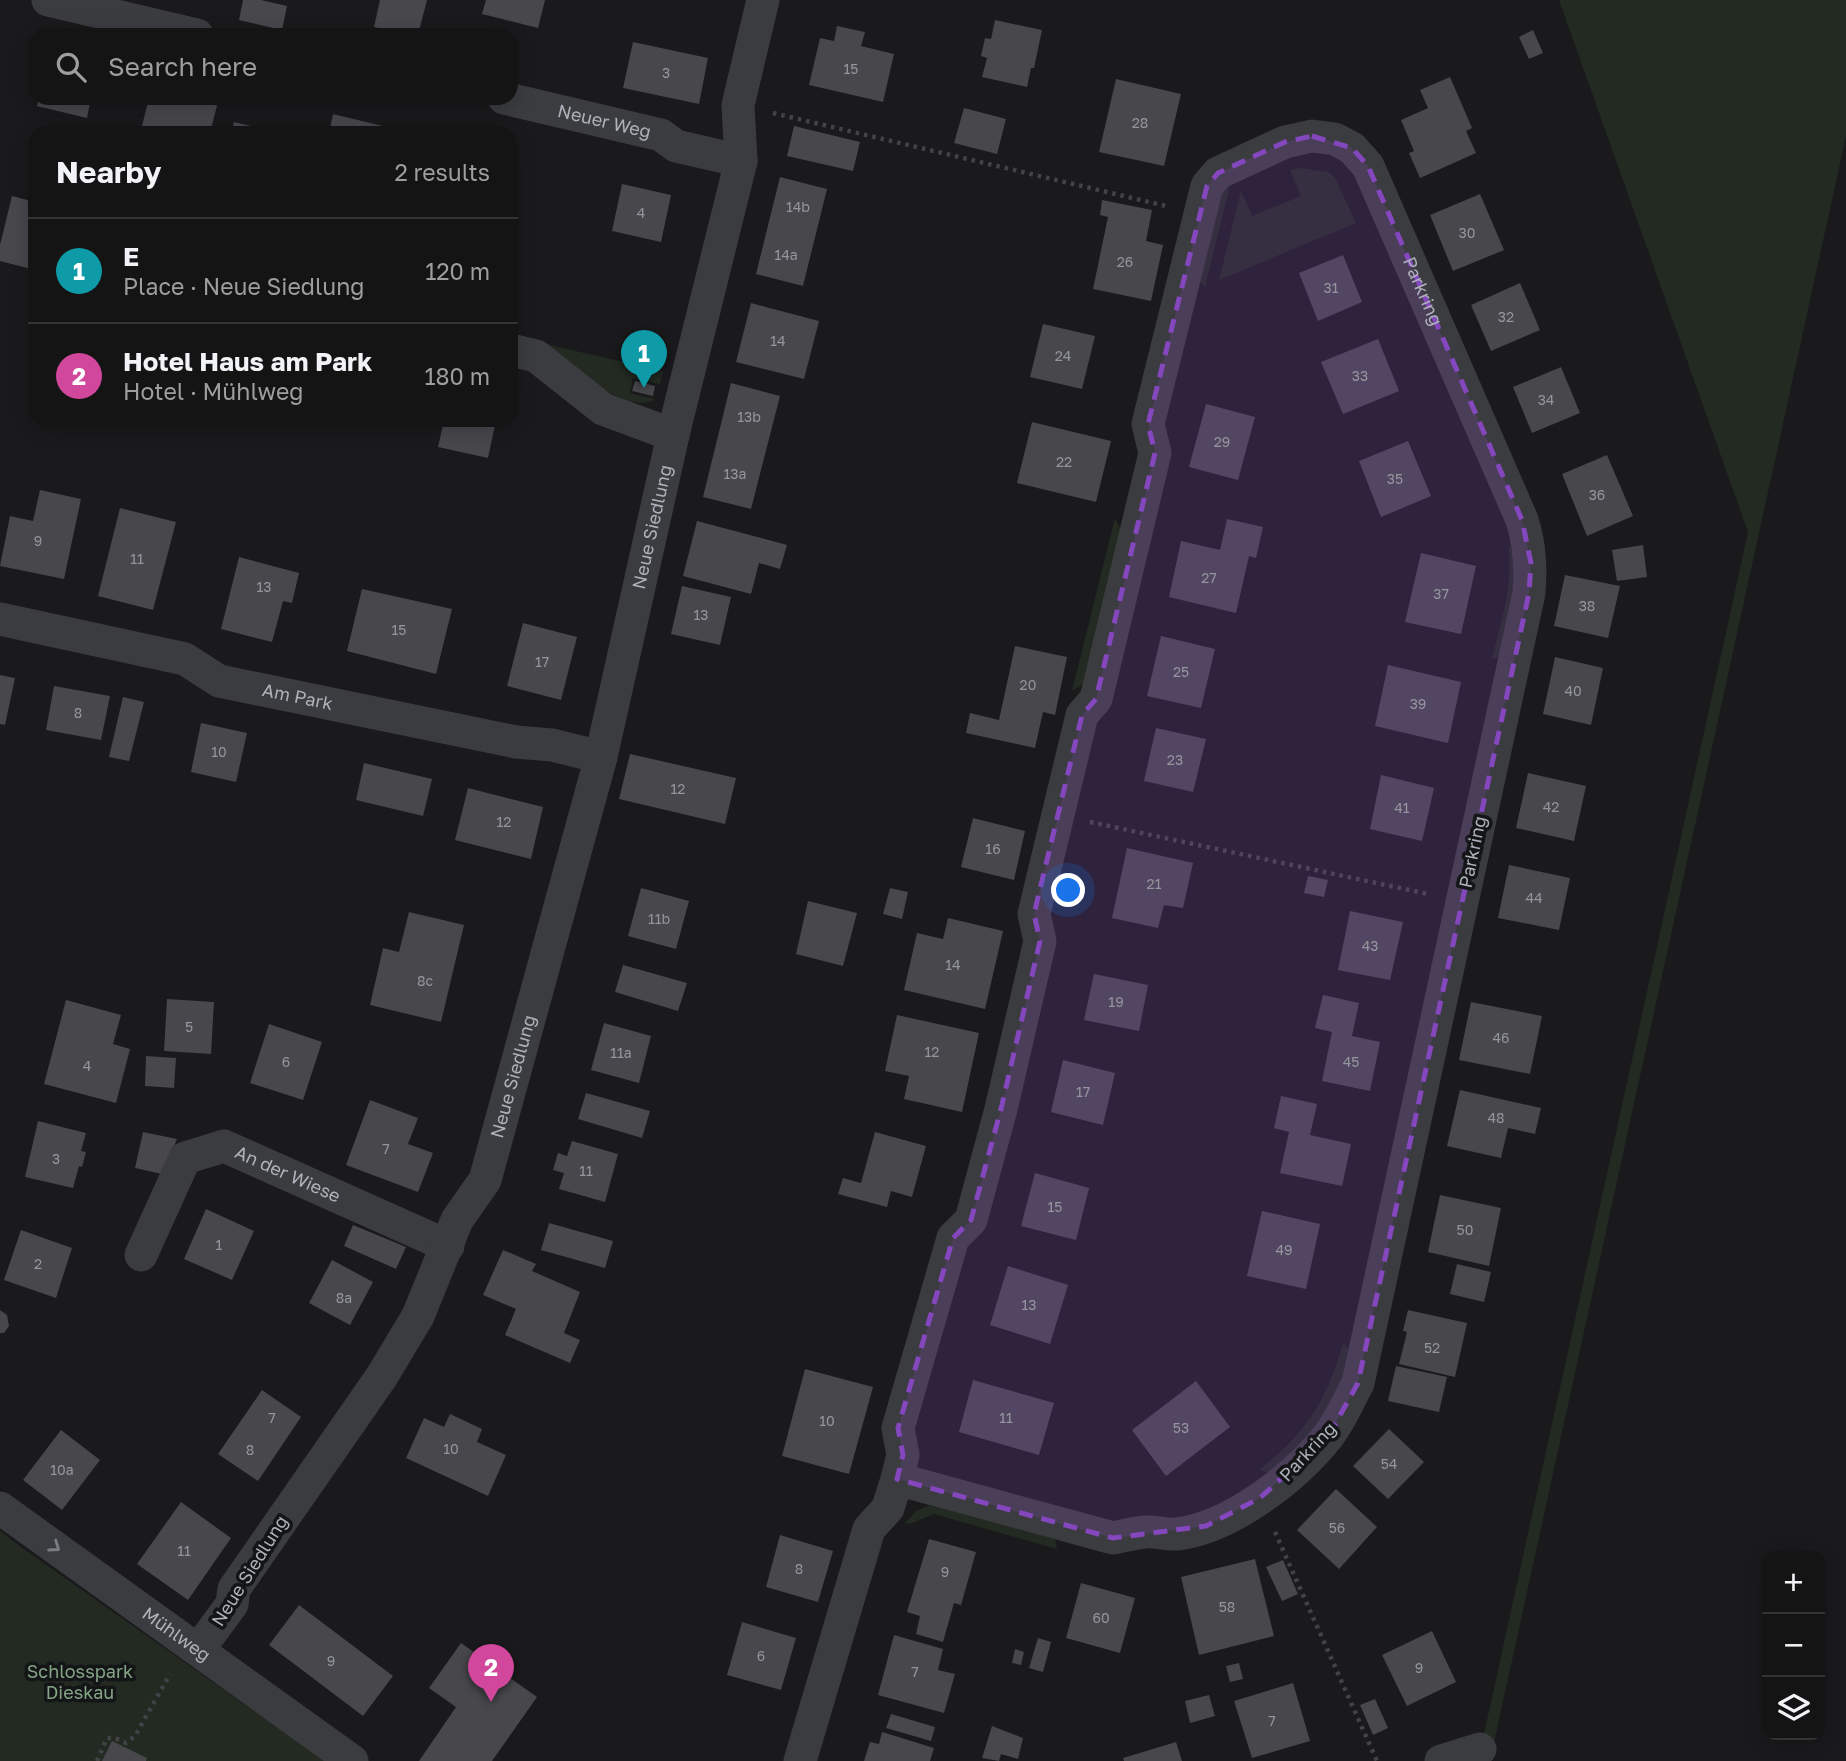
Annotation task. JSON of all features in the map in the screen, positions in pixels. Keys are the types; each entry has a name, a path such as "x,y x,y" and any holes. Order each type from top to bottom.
{"street":[{"path":"48,0 167,28"},
{"name":"Neue Siedlung","path":"199,1649 232,1604 234,1589 383,1376 418,1316 449,1246 457,1220 485,1180 601,757 673,435 741,161 738,105 763,0"},
{"name":"Neuer Weg","path":"518,101 661,135 676,146 741,161"},
{"name":"Parkring","path":"800,1761 869,1529 888,1508 897,1479 903,1455 898,1428 953,1238 971,1220 1002,1109 1040,941 1034,914 1082,715 1096,699 1155,453 1148,424 1208,186 1218,173 1285,142 1312,136 1335,139 1352,148 1368,166 1522,520 1531,563 1526,607 1358,1382 1329,1435 1290,1475 1260,1498 1226,1518 1177,1534 1145,1532 1113,1538 897,1479"},
{"path":"518,352 536,356 603,409 673,435"},
{"name":"Am Park","path":"0,618 185,659 219,681 516,742 552,745 601,757"},
{"name":"An der Wiese","path":"141,1255 185,1158 224,1146 449,1246"},
{"name":"Mühlweg","path":"0,1508 352,1761"},
{"path":"1441,1761 1480,1749"}],"path":[{"path":"738,105 1172,207"},
{"path":"1086,821 1434,895"},
{"path":"1260,1498 1377,1761"},
{"path":"97,1761 107,1738 130,1742 178,1660 199,1649"}],"highlighted area":[{"path":"1312,136 1352,148 1368,166 1522,520 1531,563 1529,593 1358,1383 1329,1435 1260,1498 1206,1526 1113,1538 897,1479 903,1455 898,1428 953,1238 971,1220 1001,1109 1040,941 1034,914 1082,715 1096,699 1155,453 1148,424 1207,186 1218,173 1285,142"}],"green space":[{"path":"1559,0 1846,0 1846,136 1490,1761 1478,1761 1748,532"},
{"path":"1300,168 1328,172 1335,178 1356,223 1219,280 1241,191 1252,216 1301,196 1290,170"},
{"path":"1230,185 1205,287 1199,281 1219,195"},
{"path":"541,343 663,371 660,384 633,378 630,393 655,399 643,403 629,401 613,394"},
{"path":"1115,518 1122,532 1085,683 1072,691"},
{"path":"1508,545 1518,549 1519,562 1501,657 1492,659 1508,588"},
{"path":"1343,1343 1351,1352 1340,1385 1324,1416 1310,1435 1271,1473 1259,1470 1290,1442 1313,1414 1322,1399"},
{"path":"930,1505 1055,1539 1057,1549 934,1514 910,1524 905,1523 916,1511"},
{"name":"Schlosspark Dieskau","path":"0,1531 21,1547 325,1761 0,1761"}],"building":[{"path":"243,0 261,0 287,6 282,28 239,20"},
{"path":"380,0 427,0 420,28 374,27"},
{"path":"486,0 545,0 538,28 482,14"},
{"path":"995,20 1042,30 1027,87 982,77 987,58 981,56 985,38 991,39"},
{"path":"837,26 865,32 861,46 894,54 883,102 809,85 820,38 834,41"},
{"path":"1533,30 1543,53 1529,59 1519,37"},
{"path":"633,42 708,58 699,104 623,88"},
{"path":"1450,77 1472,128 1466,131 1476,153 1420,178 1409,153 1414,151 1401,120 1428,108 1420,90"},
{"path":"1116,79 1181,94 1164,166 1099,152"},
{"path":"37,105 90,105 87,118"},
{"path":"147,105 217,105 212,126 142,126"},
{"path":"964,108 1006,119 997,154 954,143"},
{"path":"333,114 383,126 330,126"},
{"path":"234,122 251,126 233,126"},
{"path":"794,126 860,142 853,171 787,156"},
{"path":"780,177 827,189 803,286 756,274"},
{"path":"622,184 671,195 661,242 612,231"},
{"path":"1480,194 1504,250 1453,271 1430,215"},
{"path":"12,196 28,200 28,268 0,261 0,245"},
{"path":"1102,200 1152,210 1146,241 1163,245 1151,301 1093,289 1108,217 1100,215"},
{"path":"1343,255 1362,302 1318,321 1299,273"},
{"path":"1520,283 1540,330 1491,351 1471,305"},
{"path":"751,303 819,321 804,379 736,362"},
{"path":"1043,324 1095,336 1082,389 1030,377"},
{"path":"1378,339 1399,391 1343,414 1321,362"},
{"path":"1561,367 1580,413 1532,433 1513,387"},
{"path":"635,381 655,386 653,396 632,391"},
{"path":"731,383 780,396 751,509 703,497"},
{"path":"1206,404 1255,417 1238,480 1189,467"},
{"path":"1032,422 1111,441 1096,502 1017,483"},
{"path":"442,427 495,427 488,458 438,447"},
{"path":"1408,441 1431,496 1381,517 1359,461"},
{"path":"1607,455 1633,516 1587,536 1562,474"},
{"path":"40,490 81,499 64,579 0,566 10,516 33,521"},
{"path":"120,508 176,522 153,610 98,596"},
{"path":"1227,519 1263,527 1256,558 1249,556 1236,613 1169,597 1181,541 1220,550"},
{"path":"697,521 787,545 780,569 759,563 751,594 683,576"},
{"path":"1643,545 1647,577 1617,581 1612,550"},
{"path":"1421,553 1476,566 1461,634 1405,622"},
{"path":"239,557 299,573 292,603 283,601 272,642 221,629"},
{"path":"1565,575 1620,586 1608,638 1554,626"},
{"path":"682,586 731,597 720,645 671,634"},
{"path":"362,589 452,609 436,674 347,651"},
{"path":"523,623 577,637 561,700 507,686"},
{"path":"1161,636 1215,649 1201,708 1147,696"},
{"path":"1015,646 1067,657 1055,715 1043,712 1035,748 966,733 970,713 999,720"},
{"path":"1555,657 1603,668 1591,725 1543,714"},
{"path":"1388,665 1461,682 1448,743 1375,726"},
{"path":"0,675 15,678 5,725 0,724"},
{"path":"54,686 110,696 101,740 46,730"},
{"path":"123,697 144,702 129,761 109,757"},
{"path":"201,723 247,733 236,782 191,772"},
{"path":"1156,728 1206,739 1193,792 1144,781"},
{"path":"630,754 736,778 725,824 619,799"},
{"path":"364,763 432,779 423,816 356,800"},
{"path":"1528,773 1586,786 1574,841 1516,828"},
{"path":"1381,775 1434,788 1422,841 1370,829"},
{"path":"468,788 543,807 531,859 455,840"},
{"path":"973,818 1025,831 1014,880 961,867"},
{"path":"1127,848 1193,863 1183,908 1164,905 1158,928 1112,918"},
{"path":"1509,865 1570,878 1559,930 1498,918"},
{"path":"1308,876 1328,880 1324,897 1304,893"},
{"path":"641,888 689,901 676,949 628,936"},
{"path":"890,888 908,892 902,919 883,914"},
{"path":"808,901 857,913 843,966 796,954"},
{"path":"1350,911 1403,922 1390,980 1338,970"},
{"path":"409,912 464,925 441,1022 370,1005 383,948 399,952"},
{"path":"948,918 1003,931 985,1009 904,990 917,933 943,939"},
{"path":"623,965 687,983 678,1011 615,992"},
{"path":"1094,974 1148,985 1139,1031 1084,1020"},
{"path":"1323,995 1359,1003 1352,1036 1380,1042 1370,1091 1322,1081 1332,1032 1315,1028"},
{"path":"167,999 214,1002 211,1054 164,1051"},
{"path":"66,1000 121,1015 113,1044 130,1049 116,1103 44,1084"},
{"path":"1471,1002 1542,1016 1530,1074 1459,1060"},
{"path":"897,1015 979,1033 962,1112 904,1099 909,1076 885,1071"},
{"path":"604,1023 651,1036 639,1083 591,1070"},
{"path":"269,1024 322,1042 303,1100 250,1083"},
{"path":"146,1056 176,1058 174,1088 145,1086"},
{"path":"1063,1060 1115,1073 1103,1125 1051,1112"},
{"path":"1460,1090 1541,1108 1535,1134 1508,1128 1501,1158 1447,1146"},
{"path":"586,1093 650,1111 642,1138 578,1119"},
{"path":"1281,1096 1317,1104 1310,1135 1351,1144 1342,1186 1280,1173 1289,1132 1274,1128"},
{"path":"370,1100 418,1118 408,1144 433,1153 418,1192 346,1165"},
{"path":"38,1121 86,1133 81,1151 86,1152 73,1188 25,1177"},
{"path":"143,1132 177,1139 162,1174 135,1168"},
{"path":"875,1132 926,1146 912,1197 891,1191 887,1207 838,1194 843,1178 861,1183"},
{"path":"572,1141 618,1154 605,1202 559,1189 564,1173 553,1170 558,1153 567,1156"},
{"path":"1035,1173 1089,1188 1076,1240 1021,1226"},
{"path":"1440,1195 1501,1208 1489,1266 1428,1252"},
{"path":"206,1209 254,1231 232,1280 184,1259"},
{"path":"1262,1211 1320,1224 1306,1289 1247,1276"},
{"path":"549,1223 613,1241 605,1268 541,1250"},
{"path":"353,1225 406,1247 396,1269 344,1246"},
{"path":"21,1230 72,1248 56,1298 4,1280"},
{"path":"503,1250 536,1264 532,1271 580,1292 564,1333 580,1340 570,1363 505,1335 516,1309 483,1295"},
{"path":"332,1260 373,1282 350,1325 309,1303"},
{"path":"1457,1264 1491,1272 1484,1302 1450,1294"},
{"path":"1008,1266 1068,1285 1050,1344 990,1325"},
{"path":"0,1310 7,1315 9,1326 4,1333 0,1333"},
{"path":"1408,1310 1467,1323 1455,1377 1399,1364 1407,1332 1403,1331"},
{"path":"1396,1366 1447,1377 1439,1412 1388,1401"},
{"path":"805,1369 873,1387 849,1474 782,1456"},
{"path":"973,1380 1054,1403 1039,1455 959,1432"},
{"path":"1196,1381 1230,1427 1166,1476 1132,1430"},
{"path":"262,1390 301,1417 258,1481 218,1454"},
{"path":"450,1414 482,1429 477,1442 506,1455 488,1496 406,1458 424,1418 444,1427"},
{"path":"1389,1429 1424,1462 1388,1499 1353,1466"},
{"path":"61,1430 100,1460 62,1510 23,1480"},
{"path":"1336,1489 1377,1527 1339,1569 1297,1530"},
{"path":"181,1502 231,1538 188,1600 137,1564"},
{"path":"780,1535 833,1551 818,1602 766,1587"},
{"path":"929,1539 976,1552 961,1605 954,1603 943,1642 916,1634 920,1616 907,1612"},
{"path":"1255,1559 1274,1636 1199,1655 1181,1577"},
{"path":"1283,1560 1298,1594 1282,1601 1266,1567"},
{"path":"1081,1583 1135,1598 1120,1653 1066,1638"},
{"path":"299,1605 393,1676 363,1716 269,1645"},
{"path":"742,1622 796,1638 781,1690 727,1675"},
{"path":"1432,1631 1456,1682 1407,1706 1382,1655"},
{"path":"894,1635 943,1649 938,1670 955,1674 944,1713 878,1695"},
{"path":"1038,1638 1051,1642 1043,1672 1029,1668"},
{"path":"461,1643 537,1697 492,1761 419,1761 456,1707 429,1688"},
{"path":"1015,1649 1024,1652 1021,1665 1012,1663"},
{"path":"1239,1663 1243,1679 1230,1682 1226,1666"},
{"path":"1293,1683 1310,1741 1252,1758 1234,1701"},
{"path":"1209,1695 1215,1716 1190,1723 1185,1701"},
{"path":"1375,1699 1388,1728 1373,1735 1360,1705"},
{"path":"891,1714 935,1727 931,1741 886,1728"},
{"path":"992,1726 1023,1738 1018,1759 1001,1754 999,1761 982,1758"},
{"path":"882,1732 934,1748 930,1761 864,1761 870,1742 879,1744"},
{"path":"112,1741 147,1758 146,1761 102,1761"},
{"path":"1176,1742 1182,1761 1124,1761 1123,1758"}],"place":[{"name":"E","path":"644,388"},
{"name":"Hotel Haus am Park","path":"491,1702"}]}
